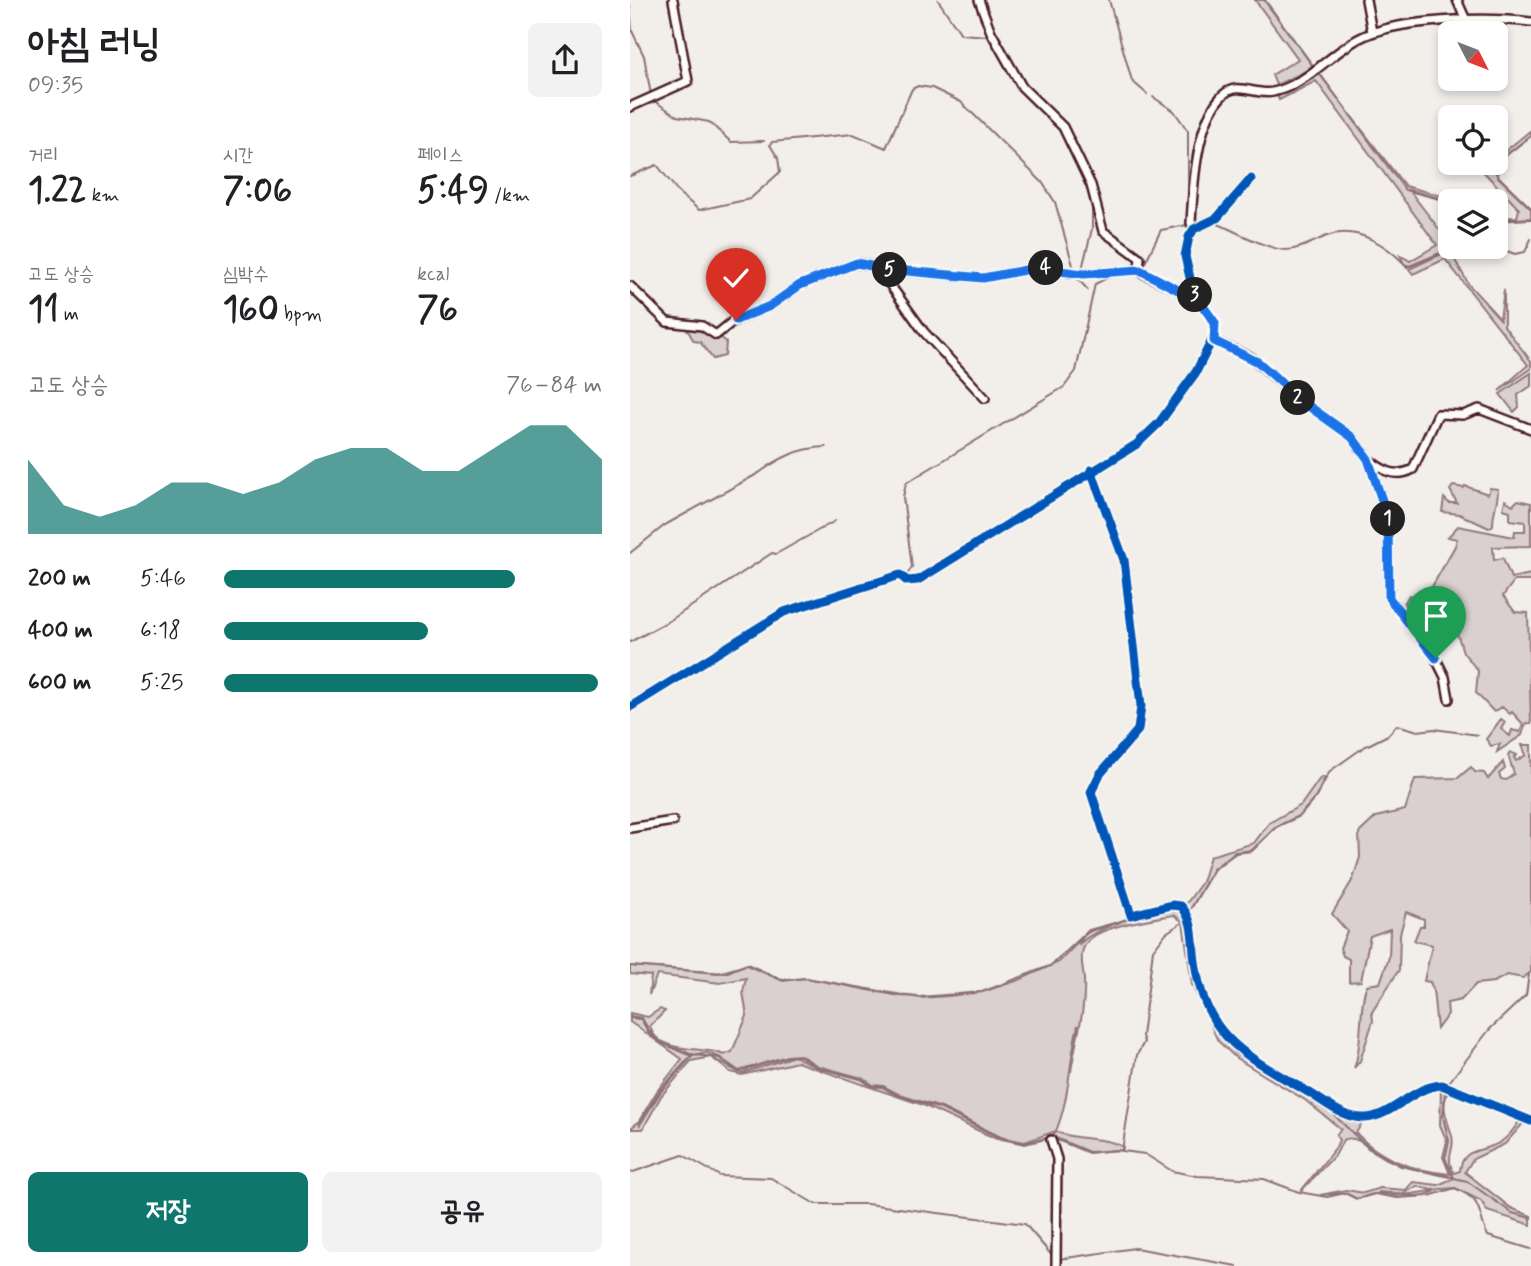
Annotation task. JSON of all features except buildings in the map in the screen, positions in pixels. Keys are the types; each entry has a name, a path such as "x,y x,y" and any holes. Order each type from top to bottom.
{"street":[{"path":"630,107 688,81 673,0"},
{"path":"979,0 991,32 1022,88 1060,122 1069,138 1091,185 1103,231 1140,258 1140,270"},
{"path":"1366,0 1372,32"},
{"path":"1457,0 1465,18"},
{"path":"630,707 784,612 900,575 907,581 918,580 1091,470 1137,444 1151,432 1196,372 1214,341 1215,323 1192,291 1185,250 1194,229 1192,212 1198,161 1209,118 1222,95 1242,88 1276,90 1315,71 1356,40 1372,32 1465,18 1531,22"},
{"path":"1194,229 1217,218 1251,179"},
{"path":"630,286 667,322 702,326 716,335 732,322 770,306 800,285 850,264 862,263 878,268 983,278 1036,268 1084,274 1140,270 1178,290 1192,291"},
{"path":"878,268 924,332 985,398"},
{"path":"1214,341 1258,362 1303,402 1352,437 1368,459 1388,518 1389,598 1432,650 1444,677 1449,699"},
{"path":"1368,459 1389,472 1403,473 1413,469 1438,414 1463,415 1479,409 1531,429"},
{"path":"1091,470 1124,560 1141,706 1138,730 1100,774 1091,792 1131,915 1172,905 1181,906 1191,921 1198,982 1216,1024 1239,1051 1338,1111 1368,1118 1427,1087 1442,1085 1531,1121"},
{"path":"630,828 673,821"},
{"path":"1051,1140 1057,1158 1056,1266"}],"shaded area":[{"path":"1255,0 1264,0 1312,65 1309,70 1276,85 1272,75 1298,59"},
{"path":"1317,71 1405,186 1438,195 1438,198 1409,190 1438,228 1438,254 1410,266 1404,264 1400,255 1410,261 1437,245 1316,81 1279,100 1276,93"},
{"path":"1531,130 1531,135 1508,154 1508,149"},
{"path":"1487,175 1497,175 1531,209 1531,218 1508,219 1517,217 1519,209 1508,197 1508,189 1500,189"},
{"path":"1438,256 1438,259 1445,259 1413,274 1409,269"},
{"path":"1445,259 1454,259 1469,285 1500,319 1504,290 1504,326 1531,361 1531,369 1499,391 1528,365"},
{"path":"685,326 703,328 717,334 726,342 725,356 713,359 700,342 694,341"},
{"path":"1531,373 1531,386 1518,395 1519,407 1514,412 1500,394"},
{"path":"1453,486 1465,486 1488,494 1490,488 1498,489 1493,525 1489,528 1459,514 1442,512 1444,498 1449,503 1457,503 1450,490"},
{"path":"1505,500 1513,505 1518,500 1531,503 1531,546 1493,547 1494,560 1503,558 1511,578 1531,574 1531,581 1514,581 1503,596 1515,612 1528,613 1531,724 1526,723 1522,735 1497,752 1500,744 1491,746 1486,739 1501,719 1505,722 1501,729 1510,736 1512,730 1520,732 1523,724 1512,712 1510,714 1502,707 1494,712 1476,693 1478,671 1463,652 1451,614 1435,607 1422,608 1405,616 1400,611 1409,595 1425,599 1455,546 1457,539 1448,537 1458,526 1514,537 1515,531 1525,531 1525,522 1510,520 1510,511 1503,509"},
{"path":"1522,745 1531,745 1531,972 1523,978 1507,975 1494,982 1476,984 1461,1000 1447,1003 1448,1014 1437,1029 1433,989 1430,982 1424,981 1432,945 1414,941 1420,926 1424,926 1424,919 1406,912 1400,934 1399,970 1372,1012 1373,1021 1360,1061 1354,1068 1359,1049 1365,992 1367,985 1380,983 1389,957 1390,929 1370,936 1361,981 1349,982 1349,959 1343,956 1340,948 1347,931 1332,914 1353,879 1360,857 1359,833 1376,817 1405,810 1415,779 1458,778 1471,767 1475,772 1484,773 1488,779 1503,762 1505,769 1499,774 1501,779 1506,780 1514,774 1508,755 1510,752 1517,755 1514,758 1516,761 1526,755"},
{"path":"1321,777 1325,777 1316,797 1300,815 1276,827 1252,850 1235,852 1213,869 1188,914 1184,907 1202,882 1210,856 1254,843 1269,823 1301,805"},
{"path":"1177,905 1184,911 1192,933 1205,1001 1213,1018 1233,1044 1271,1071 1340,1112 1364,1119 1356,1133 1387,1157 1411,1167 1393,1162 1364,1144 1348,1138 1343,1140 1336,1154 1300,1192 1336,1147 1339,1140 1336,1135 1341,1129 1305,1100 1236,1058 1218,1041 1192,985 1183,922 1174,915 1117,926 1097,934 1086,943 1082,958 1082,1015 1071,1072 1078,1025 1075,1038 1061,1118 1056,1131 1025,1142 999,1137 941,1108 900,1095 883,1086 873,1085 862,1078 818,1066 800,1055 787,1056 739,1071 719,1057 707,1053 692,1055 672,1046 724,1055 732,1052 747,1016 743,992 746,978 720,983 657,975 649,995 651,976 630,974 630,966 718,973 746,965 783,981 806,978 920,998 948,996 982,992 1019,980 1059,962 1084,936 1079,946 1094,933 1114,924 1139,914"},
{"path":"660,1009 665,1011 650,1026 660,1040 651,1034 642,1018 630,1016 630,1013 648,1017"},
{"path":"630,1018 641,1019 650,1035 691,1056 660,1090 640,1125 661,1091 692,1056 710,1057 691,1061 661,1096 643,1129 630,1129 639,1121 657,1091 682,1059 630,1022"},
{"path":"794,1056 817,1067 861,1079 872,1087 882,1087 900,1097 941,1109 999,1138 1025,1144 992,1137 923,1105 797,1062 742,1075 730,1072 712,1058 743,1073"},
{"path":"1441,1088 1450,1088 1444,1106 1453,1141 1450,1162 1454,1173 1460,1171 1465,1157 1470,1153 1496,1145 1512,1132 1520,1120 1526,1120 1505,1144 1473,1159 1465,1172 1511,1208 1531,1216 1531,1225 1487,1211 1481,1201 1455,1188 1431,1190 1417,1186 1404,1194 1378,1192 1389,1194 1372,1194 1357,1199 1345,1193 1320,1195 1346,1190 1364,1193 1380,1188 1406,1190 1413,1182 1438,1185 1454,1178 1424,1170 1450,1174 1443,1157 1447,1141 1440,1125"},
{"path":"1057,1132 1107,1141 1123,1147 1122,1150 1089,1152 1051,1136"},
{"path":"1438,1190 1423,1195 1401,1195"}],"waterway":[{"path":"938,0 961,34 988,36 1011,76"},
{"path":"1109,0 1132,81 1147,94"},
{"path":"1265,0 1314,67 1277,86"},
{"path":"630,6 632,31 644,56 651,95"},
{"path":"1318,71 1405,190 1438,199"},
{"path":"1013,80 1032,102"},
{"path":"630,176 657,165 680,194 699,210 750,199 780,172 778,158 770,145 772,142 853,134 886,148 912,89 918,86 932,88 961,102 1042,182 1055,202 1074,269"},
{"path":"1142,269 1161,230 1187,225 1188,218 1188,131 1174,111 1153,97"},
{"path":"653,100 677,116 709,122 731,142 764,141"},
{"path":"1058,127 1090,195"},
{"path":"1531,136 1500,160 1495,169 1499,177 1531,208"},
{"path":"1083,265 1092,229 1092,201"},
{"path":"1508,220 1531,219"},
{"path":"1216,223 1261,243 1286,250 1302,247 1338,233 1349,233 1371,239 1391,251 1407,267 1438,254"},
{"path":"1508,252 1515,254 1525,252 1531,239"},
{"path":"906,576 912,567 903,497 906,483 1064,387 1076,371 1095,284 1107,278 1140,273"},
{"path":"1076,277 1088,290"},
{"path":"630,553 665,525 782,458 807,449 826,447"},
{"path":"630,642 669,621 772,553 776,554 835,521"},
{"path":"882,584 900,579"},
{"path":"1189,912 1214,869 1236,853 1252,851 1276,827 1300,816 1316,797 1330,771 1364,747 1388,735 1397,725 1418,731 1434,729 1478,735"},
{"path":"630,966 725,973 747,964 783,980 806,978 900,996 982,992 1052,965 1089,930 1132,918"},
{"path":"1122,1151 1137,1055 1144,1042 1142,1036 1153,950 1166,933 1183,922"},
{"path":"1190,952 1196,985"},
{"path":"1447,1085 1489,1030 1526,995 1529,974"},
{"path":"630,1017 641,1019 651,1035 660,1042 684,1053 719,1058 738,1072 788,1056 800,1056 817,1067 862,1079 873,1086 883,1086 900,1096 941,1108 1005,1139 1025,1143 1050,1137 1089,1153 1115,1150 1145,1154 1172,1171 1197,1176 1264,1179 1299,1192 1327,1197 1345,1193 1357,1199 1375,1194 1397,1198 1429,1196 1455,1188 1475,1202 1488,1236 1531,1249"},
{"path":"1215,1028 1235,1053 1328,1109 1368,1148 1401,1166 1467,1181 1512,1213 1531,1218"},
{"path":"640,1122 661,1091 691,1057"},
{"path":"1445,1090 1443,1117 1449,1141 1445,1158 1454,1178"},
{"path":"630,1173 683,1155 720,1176 771,1178 815,1204 867,1204 1025,1224 1054,1258"},
{"path":"1059,1259 1135,1248 1237,1266"}],"cycle path":[{"path":"630,707 784,612 900,575 907,581 918,580 1137,444 1159,423 1196,372 1215,334 1215,323 1193,291 1185,256 1189,237 1194,229 1217,218 1251,179"},
{"path":"1091,470 1124,560 1141,706 1138,730 1100,774 1091,792 1131,915 1172,905 1181,906 1191,925 1200,987 1207,1008 1218,1025 1245,1053 1340,1112 1365,1118 1375,1116 1422,1090 1442,1085 1531,1121"}],"route":[{"path":"736,320 770,306 800,285 857,263 901,271 983,278 1036,268 1056,268 1084,274 1140,270 1178,290 1192,291 1215,323 1214,341 1243,352 1258,362 1303,402 1352,437 1368,459 1388,518 1389,598 1393,606 1427,642 1436,658"}]}
